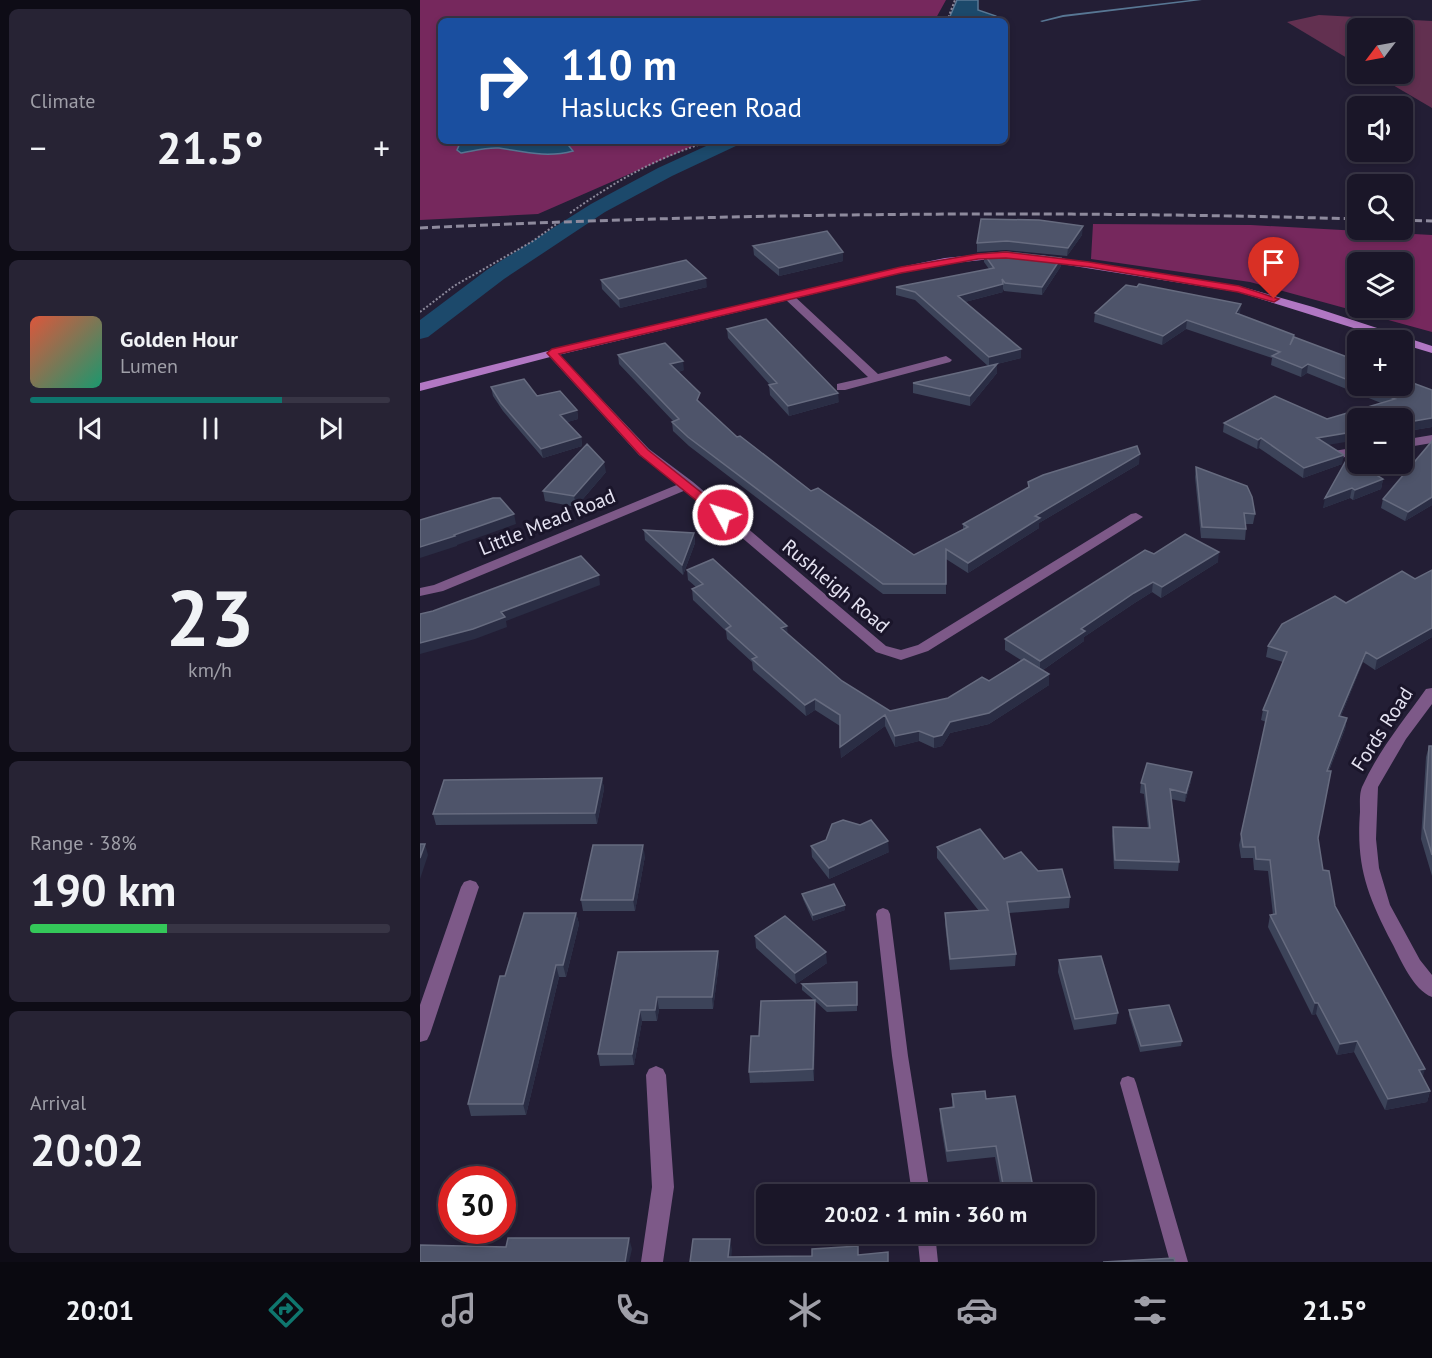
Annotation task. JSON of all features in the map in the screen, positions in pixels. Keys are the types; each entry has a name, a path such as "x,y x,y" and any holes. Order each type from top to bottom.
{"street":[{"path":"420,387 789,297 945,261 978,257 1023,257 1089,264 1239,289 1309,309 1432,350"},
{"path":"789,297 875,377"},
{"name":"Rushleigh Road","path":"552,353 644,452 688,485 881,649 901,655 923,648 1136,517"},
{"path":"841,387 946,360"},
{"path":"1413,442 1432,439"},
{"path":"1339,454 1347,453"},
{"name":"Little Mead Road","path":"420,592 438,588 688,485"},
{"name":"Fords Road","path":"1432,693 1400,736 1370,787 1367,839 1370,868 1381,905 1413,965 1432,989"},
{"path":"420,1034 470,887"},
{"path":"652,1262 663,1187 656,1075"}],"lane":[{"path":"883,914 898,1046 919,1184"},
{"path":"1128,1083 1179,1262"},
{"path":"927,1244 929,1262"}],"path":[{"path":"947,18 955,0"},
{"path":"570,213 638,168 673,152 701,144"},
{"path":"420,312 454,286 533,241 558,223"}],"shaded area":[{"path":"420,0 946,0 936,18 438,18 438,144 698,144 538,214 420,220"},
{"path":"1319,15 1376,18 1347,18 1347,58 1287,22"},
{"path":"1413,20 1432,21 1432,108 1391,84 1413,84"},
{"path":"1093,224 1251,225 1347,230 1347,240 1413,240 1413,234 1432,235 1432,332 1381,318 1413,318 1413,252 1347,252 1347,309 1250,282 1091,259"}],"water":[{"path":"957,0 978,0 978,10 997,18 949,18"},
{"path":"460,144 567,144 573,151 545,154 499,148 461,153 457,150"}],"building":[{"path":"981,219 1039,220 1083,226 1068,248 1007,241 977,243"},
{"path":"827,231 843,252 779,268 753,246"},
{"path":"1006,252 1061,258 1042,287 1005,283 1002,279 1003,284 958,296 1021,349 989,357 915,292 896,287 994,268 984,254"},
{"path":"686,260 706,278 619,299 601,280"},
{"path":"1139,284 1241,304 1236,313 1294,335 1290,345 1294,337 1347,357 1347,380 1308,364 1302,368 1272,356 1280,352 1187,320 1163,336 1095,313 1126,285 1137,287"},
{"path":"766,319 838,393 788,406 769,385 777,383 727,329"},
{"path":"665,343 683,361 670,364 700,393 697,400 737,437 740,436 811,491 818,488 914,555 968,527 963,524 1029,487 1028,482 1043,475 1137,446 1140,454 1035,516 1040,518 968,563 946,549 946,584 883,584 688,437 672,422 679,419 618,355"},
{"path":"997,364 970,396 913,383"},
{"path":"524,379 537,396 560,391 577,410 560,415 581,437 541,449 501,403 491,387"},
{"path":"1413,383 1432,390 1432,418 1413,421 1413,408 1364,408 1395,399 1387,396 1413,396"},
{"path":"1275,396 1327,419 1347,413 1347,433 1317,438 1344,455 1304,468 1261,438 1258,440 1224,423"},
{"path":"1432,441 1432,497 1408,512 1383,499 1404,474 1413,474 1413,463"},
{"path":"587,444 604,462 574,496 543,491"},
{"path":"1347,459 1347,474 1375,474 1383,479 1355,490 1352,488 1325,498"},
{"path":"1196,467 1247,486 1255,514 1244,513 1246,529 1202,527"},
{"path":"493,498 500,498 514,514 420,547 420,520"},
{"path":"644,530 694,533 682,565"},
{"path":"1185,534 1219,552 1162,587 1153,582 1134,593 1081,629 1085,631 1040,661 1005,639 1145,550 1154,554"},
{"path":"581,556 599,575 501,612 505,617 473,629 420,643 420,614"},
{"path":"713,559 787,626 781,628 842,681 890,711 948,698 982,677 989,681 1024,659 1049,674 989,713 950,722 942,735 934,737 919,731 895,736 885,715 840,747 840,715 815,699 805,705 752,659 757,657 726,629 731,626 692,589 703,584 687,570"},
{"path":"1432,570 1432,628 1377,659 1366,652 1339,716 1347,718 1327,771 1331,771 1318,838 1323,870 1329,871 1335,906 1425,1069 1419,1070 1430,1091 1388,1099 1357,1041 1340,1044 1318,1003 1315,1003 1270,915 1276,914 1270,860 1256,859 1255,847 1243,847 1241,834 1268,711 1263,710 1287,652 1268,646 1282,624 1335,596 1346,603 1402,571 1415,579"},
{"path":"1429,746 1432,746 1432,855 1424,828"},
{"path":"1147,763 1192,772 1186,793 1170,789 1179,862 1115,860 1113,827 1150,828 1145,784 1141,783"},
{"path":"602,778 595,813 433,814 444,780"},
{"path":"843,820 860,825 871,820 888,841 829,868 811,846 826,840 832,824"},
{"path":"980,829 1004,859 1021,852 1038,871 1062,869 1070,897 1007,902 1016,954 950,959 945,913 988,910 937,847"},
{"path":"420,844 425,844 420,858"},
{"path":"593,845 643,845 633,900 581,900"},
{"path":"834,884 845,905 813,915 802,894"},
{"path":"524,913 576,913 563,965 556,965 523,1104 468,1104 500,976 505,976"},
{"path":"785,916 826,952 795,973 755,936"},
{"path":"718,951 712,997 657,997 655,1010 640,1010 632,1054 598,1054 618,952"},
{"path":"1101,956 1118,1013 1075,1019 1059,960"},
{"path":"857,982 857,1005 827,1006 802,984"},
{"path":"815,1000 813,1069 749,1072 751,1036 759,1036 761,1001"},
{"path":"1169,1005 1182,1041 1141,1046 1129,1010"},
{"path":"985,1091 986,1099 1015,1096 1032,1184 1003,1184 996,1146 947,1151 940,1109 954,1107 952,1094"},
{"path":"516,1238 629,1238 625,1262 420,1262 420,1245 506,1247 507,1244 516,1244"},
{"path":"693,1239 730,1239 728,1257 812,1256 812,1249 858,1246 858,1255 888,1252 888,1262 690,1262"},
{"path":"1174,1258 1175,1262 1103,1262"}],"waterway":[{"path":"1042,21 1063,16 1200,0"},
{"path":"420,332 496,274 598,208 665,172 726,144"}],"railway":[{"path":"420,228 655,219 889,214 1123,214 1347,219"},
{"path":"1413,220 1432,221"}],"route":[{"path":"723,515 644,452 552,353 901,270 978,257 1006,255 1089,264 1239,289 1274,299"}]}
